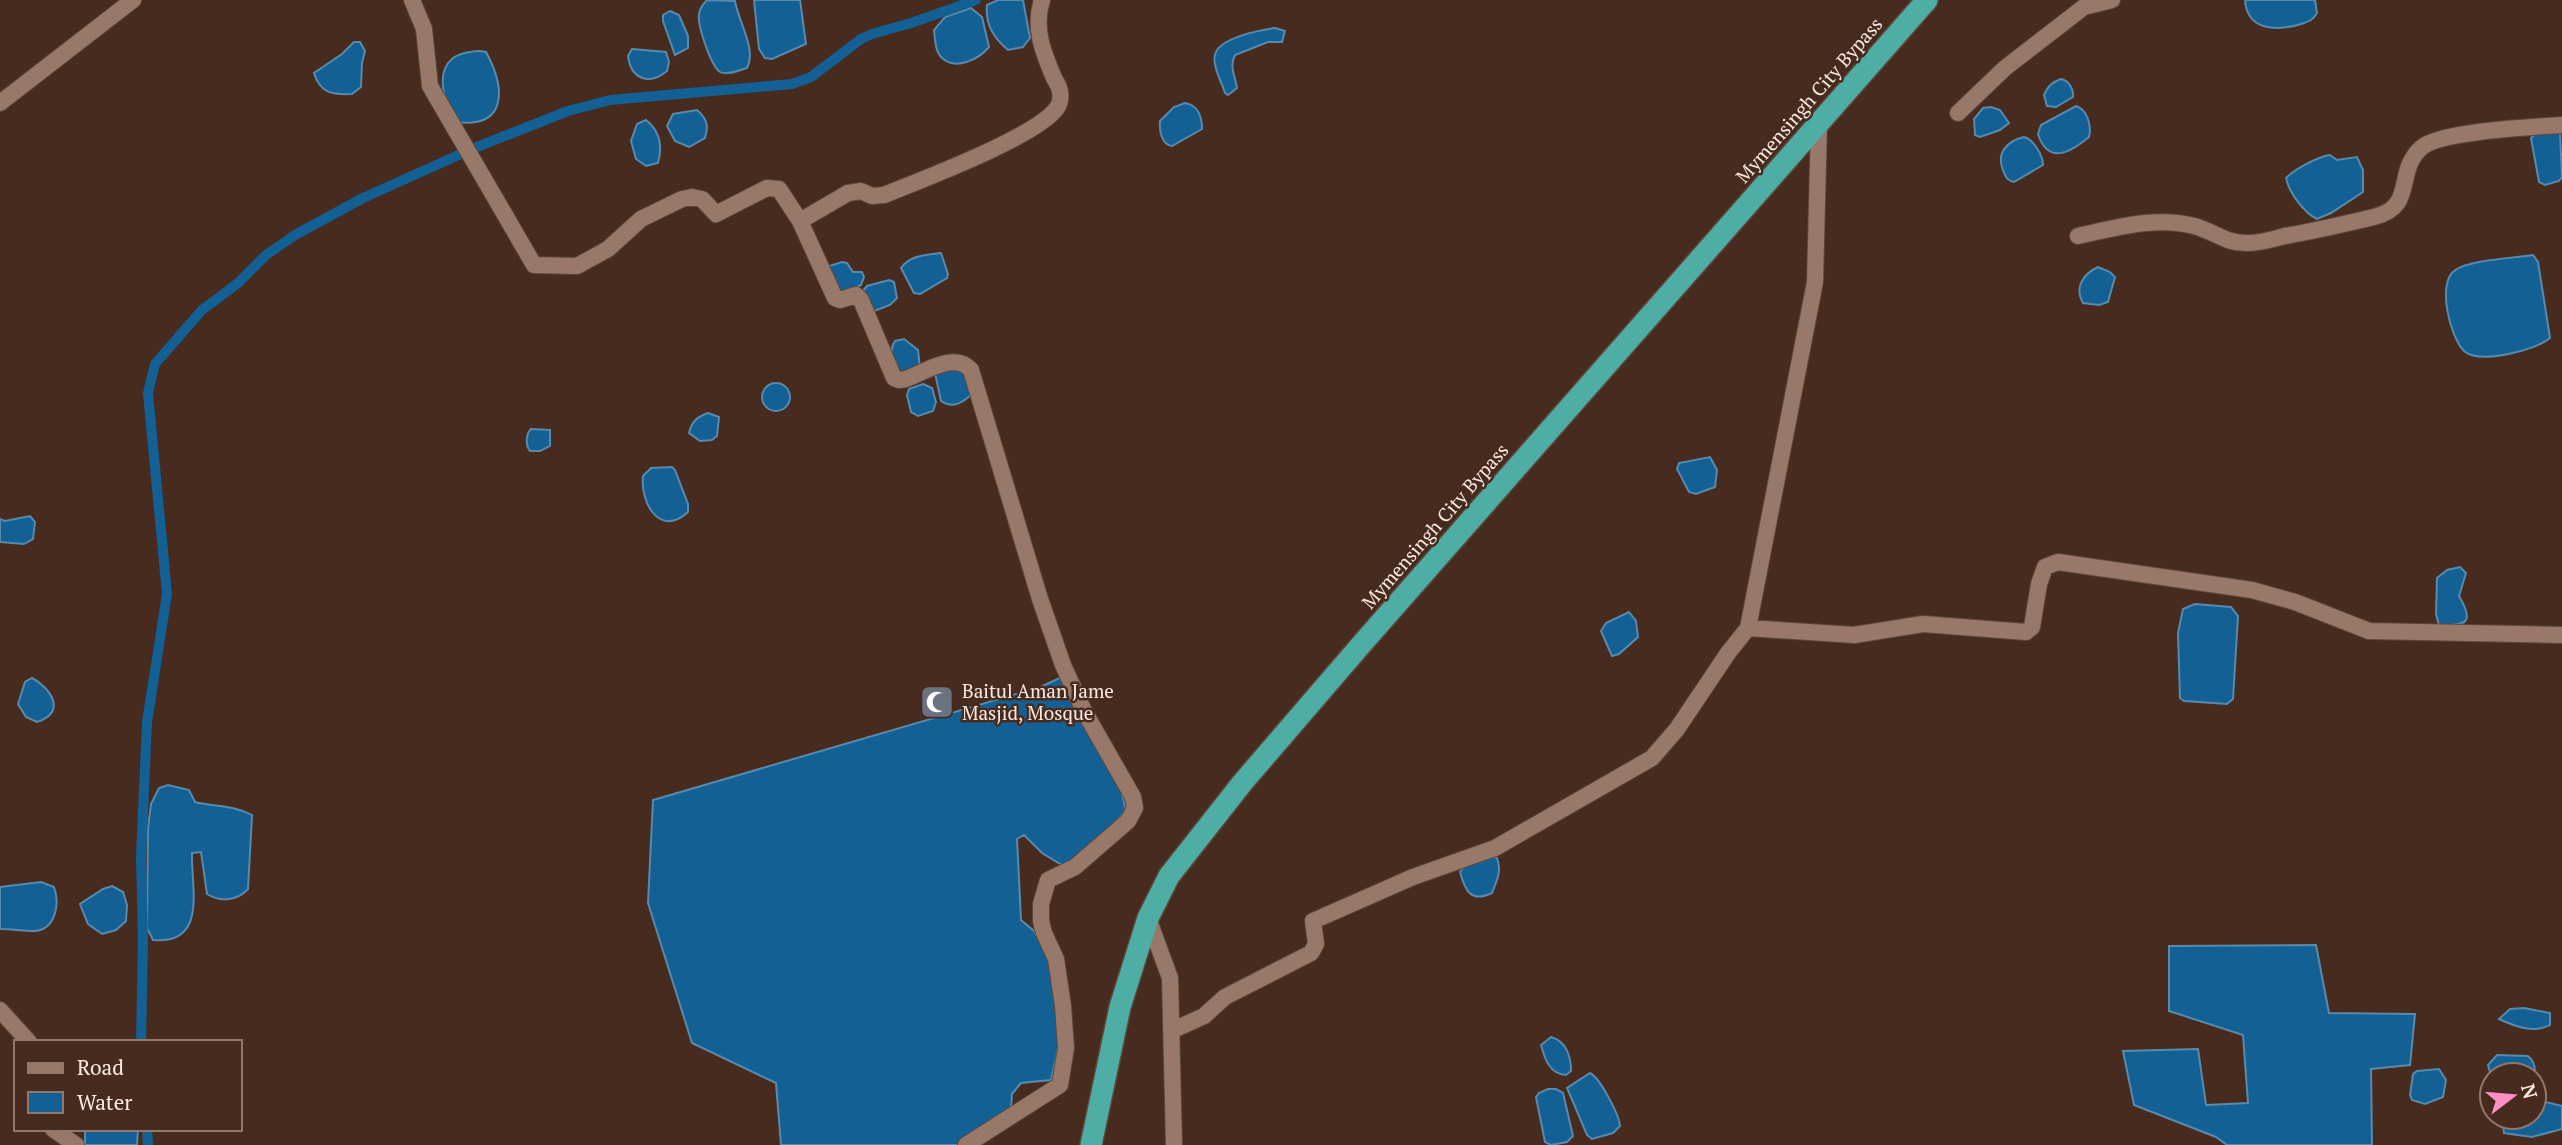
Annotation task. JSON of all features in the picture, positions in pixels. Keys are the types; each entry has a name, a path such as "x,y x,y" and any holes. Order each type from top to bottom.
{"highway":[{"name":"Mymensingh City Bypass","path":"1091,1145 1120,1007 1148,918 1169,876 1243,782 1378,625 1927,0"}],"street":[{"path":"0,103 133,0"},
{"path":"412,0 424,29 430,86 534,265 577,266 608,249 641,219 681,199 702,199 716,214 767,188 779,189 800,221 835,298 840,300 856,295 861,300 894,377 899,380 906,379 955,361 966,364 971,370 1035,586 1063,665 1084,711 1133,797 1135,808 1128,821 1074,867 1048,880 1041,904 1041,921 1056,958 1063,1006 1066,1048 1060,1085 966,1145"},
{"path":"800,221 848,193 861,191 872,196 884,195 957,165 1026,131 1056,110 1060,102 1060,91 1039,39 1038,14 1042,0"},
{"path":"1958,113 2005,68 2084,7 2112,0"},
{"path":"1171,1031 1204,1016 1225,997 1311,953 1316,944 1313,921 1413,877 1495,848 1652,758 1677,729 1748,628 1815,282 1819,124"},
{"path":"2078,236 2142,223 2171,223 2194,226 2228,242 2249,243 2322,229 2389,213 2401,200 2409,165 2422,147 2455,136 2562,125"},
{"path":"1748,628 1854,635 1923,624 2026,632 2032,627 2039,584 2045,567 2058,562 2252,590 2295,602 2369,631 2562,635"},
{"path":"1148,918 1170,978 1174,1145"},
{"path":"0,1010 27,1040"},
{"path":"56,1131 76,1145"}],"water":[{"path":"707,0 735,1 750,52 747,68 723,73 716,68 702,36 699,19 700,10"},
{"path":"754,0 800,0 806,44 772,59 765,58 759,49"},
{"path":"998,0 1023,0 1030,38 1023,47 1008,50 992,30 987,19 987,5"},
{"path":"2245,0 2315,0 2317,13 2311,20 2298,25 2271,28 2256,23 2247,10"},
{"path":"971,8 982,17 989,47 967,62 948,62 938,52 934,30 945,17"},
{"path":"670,11 679,15 688,36 688,48 675,55 663,21 663,15"},
{"path":"1275,28 1285,31 1282,42 1268,42 1235,55 1232,67 1237,88 1228,95 1225,93 1215,64 1218,49 1240,36"},
{"path":"354,42 360,42 365,51 361,87 352,94 338,94 323,89 314,73 342,54"},
{"path":"632,49 666,52 669,62 667,71 648,79 637,75 628,56"},
{"path":"479,51 486,52 492,65 499,91 498,103 494,112 485,119 455,122 445,99 444,73 455,57"},
{"path":"2061,79 2070,86 2073,97 2056,107 2047,106 2044,95 2053,83"},
{"path":"1185,103 1198,112 1202,129 1172,146 1169,145 1162,137 1160,121 1174,107"},
{"path":"2076,106 2088,119 2089,137 2067,151 2054,153 2048,150 2038,134 2041,125"},
{"path":"1983,108 2000,110 2009,123 2000,130 1980,137 1975,135 1974,119"},
{"path":"697,110 706,122 705,138 689,147 675,141 667,126 673,114"},
{"path":"646,120 657,134 660,150 658,163 646,166 636,159 631,141 637,124"},
{"path":"2560,132 2562,177 2559,181 2545,185 2539,182 2531,138 2535,134"},
{"path":"2024,137 2037,148 2043,165 2014,182 2006,176 2001,164 2002,153 2013,141"},
{"path":"2330,155 2337,160 2357,157 2363,170 2363,192 2317,219 2297,201 2286,178 2306,164"},
{"path":"941,253 947,278 920,294 914,293 901,268 914,258"},
{"path":"2533,255 2538,262 2550,338 2521,351 2494,356 2482,357 2464,351 2454,334 2447,311 2446,287 2454,271 2469,264"},
{"path":"847,263 853,272 862,272 864,277 861,285 840,296 826,267"},
{"path":"2098,267 2115,277 2108,302 2099,305 2083,303 2079,292 2082,282 2088,273"},
{"path":"889,280 894,282 897,298 890,305 872,312 862,292 867,286"},
{"path":"904,339 918,350 920,368 900,374 892,349 895,341"},
{"path":"963,368 972,394 957,404 950,405 941,401 935,373"},
{"path":"776,383 786,387 790,397 786,407 776,411 766,407 762,397 766,387"},
{"path":"923,384 932,388 936,402 933,411 918,416 911,412 907,395 909,389"},
{"path":"708,413 719,417 717,436 712,440 700,441 689,433 696,420"},
{"path":"531,429 550,430 550,446 540,451 530,451 527,440"},
{"path":"1710,457 1717,470 1715,487 1696,494 1689,492 1677,469 1679,463"},
{"path":"672,467 688,504 688,512 669,521 654,514 649,506 645,497 643,476 651,468"},
{"path":"30,516 35,522 33,539 24,544 0,542 0,519 5,521"},
{"path":"2460,567 2466,573 2459,596 2467,612 2466,621 2456,625 2439,626 2436,614 2437,578 2447,570"},
{"path":"2195,604 2231,607 2238,616 2233,699 2227,704 2184,701 2180,698 2178,633 2183,609"},
{"path":"1629,612 1636,621 1638,637 1619,654 1612,656 1601,631 1606,623"},
{"path":"1062,677 1121,789 1126,811 1087,851 1062,865 1042,853 1024,835 1017,839 1021,920 1034,931 1047,953 1061,1035 1051,1080 1021,1083 1012,1094 1011,1110 960,1145 781,1145 776,1083 692,1043 648,903 653,800 1040,687"},
{"path":"32,678 50,694 54,706 46,718 37,722 26,717 18,704 25,682"},
{"path":"168,785 189,790 195,802 231,808 252,815 248,889 229,899 218,899 207,894 201,852 192,853 194,897 189,924 182,933 170,939 153,940 147,928 148,828 151,804 159,788"},
{"path":"1490,855 1497,858 1499,867 1494,888 1492,893 1485,896 1474,896 1464,885 1460,872 1467,863"},
{"path":"41,882 54,887 56,893 56,908 52,921 34,931 0,929 0,887"},
{"path":"112,886 123,892 127,905 126,921 116,930 102,934 88,924 80,904"},
{"path":"2316,945 2329,1013 2415,1014 2410,1065 2371,1069 2372,1145 2227,1145 2216,1137 2134,1105 2123,1051 2198,1049 2206,1105 2248,1103 2243,1035 2169,1011 2169,946"},
{"path":"2524,1008 2550,1013 2550,1025 2531,1029 2499,1019 2510,1009"},
{"path":"1551,1037 1564,1046 1569,1055 1571,1071 1566,1075 1552,1069 1544,1056 1541,1045"},
{"path":"2497,1055 2528,1056 2532,1061 2492,1061"},
{"path":"2439,1069 2446,1080 2443,1097 2425,1104 2412,1100 2410,1095 2413,1074 2417,1071"},
{"path":"1590,1073 1608,1097 1620,1126 1613,1133 1592,1139 1587,1135 1567,1088"},
{"path":"1548,1089 1563,1093 1573,1136 1567,1142 1551,1145 1545,1142 1536,1097"},
{"path":"2548,1102 2562,1106 2562,1129 2532,1137 2504,1133 2548,1131"},
{"path":"85,1131 138,1131 137,1145 85,1145"}],"waterway":[{"path":"141,1040 141,857 147,722 167,594 148,393 155,364 202,310 238,283 266,255 295,235 363,198 472,149 568,111 610,100 792,84 811,77 861,39 976,0"},
{"path":"147,1131 148,1145"}],"place":[{"name":"Baitul Aman Jame Masjid, Mosque","path":"937,702"}]}
